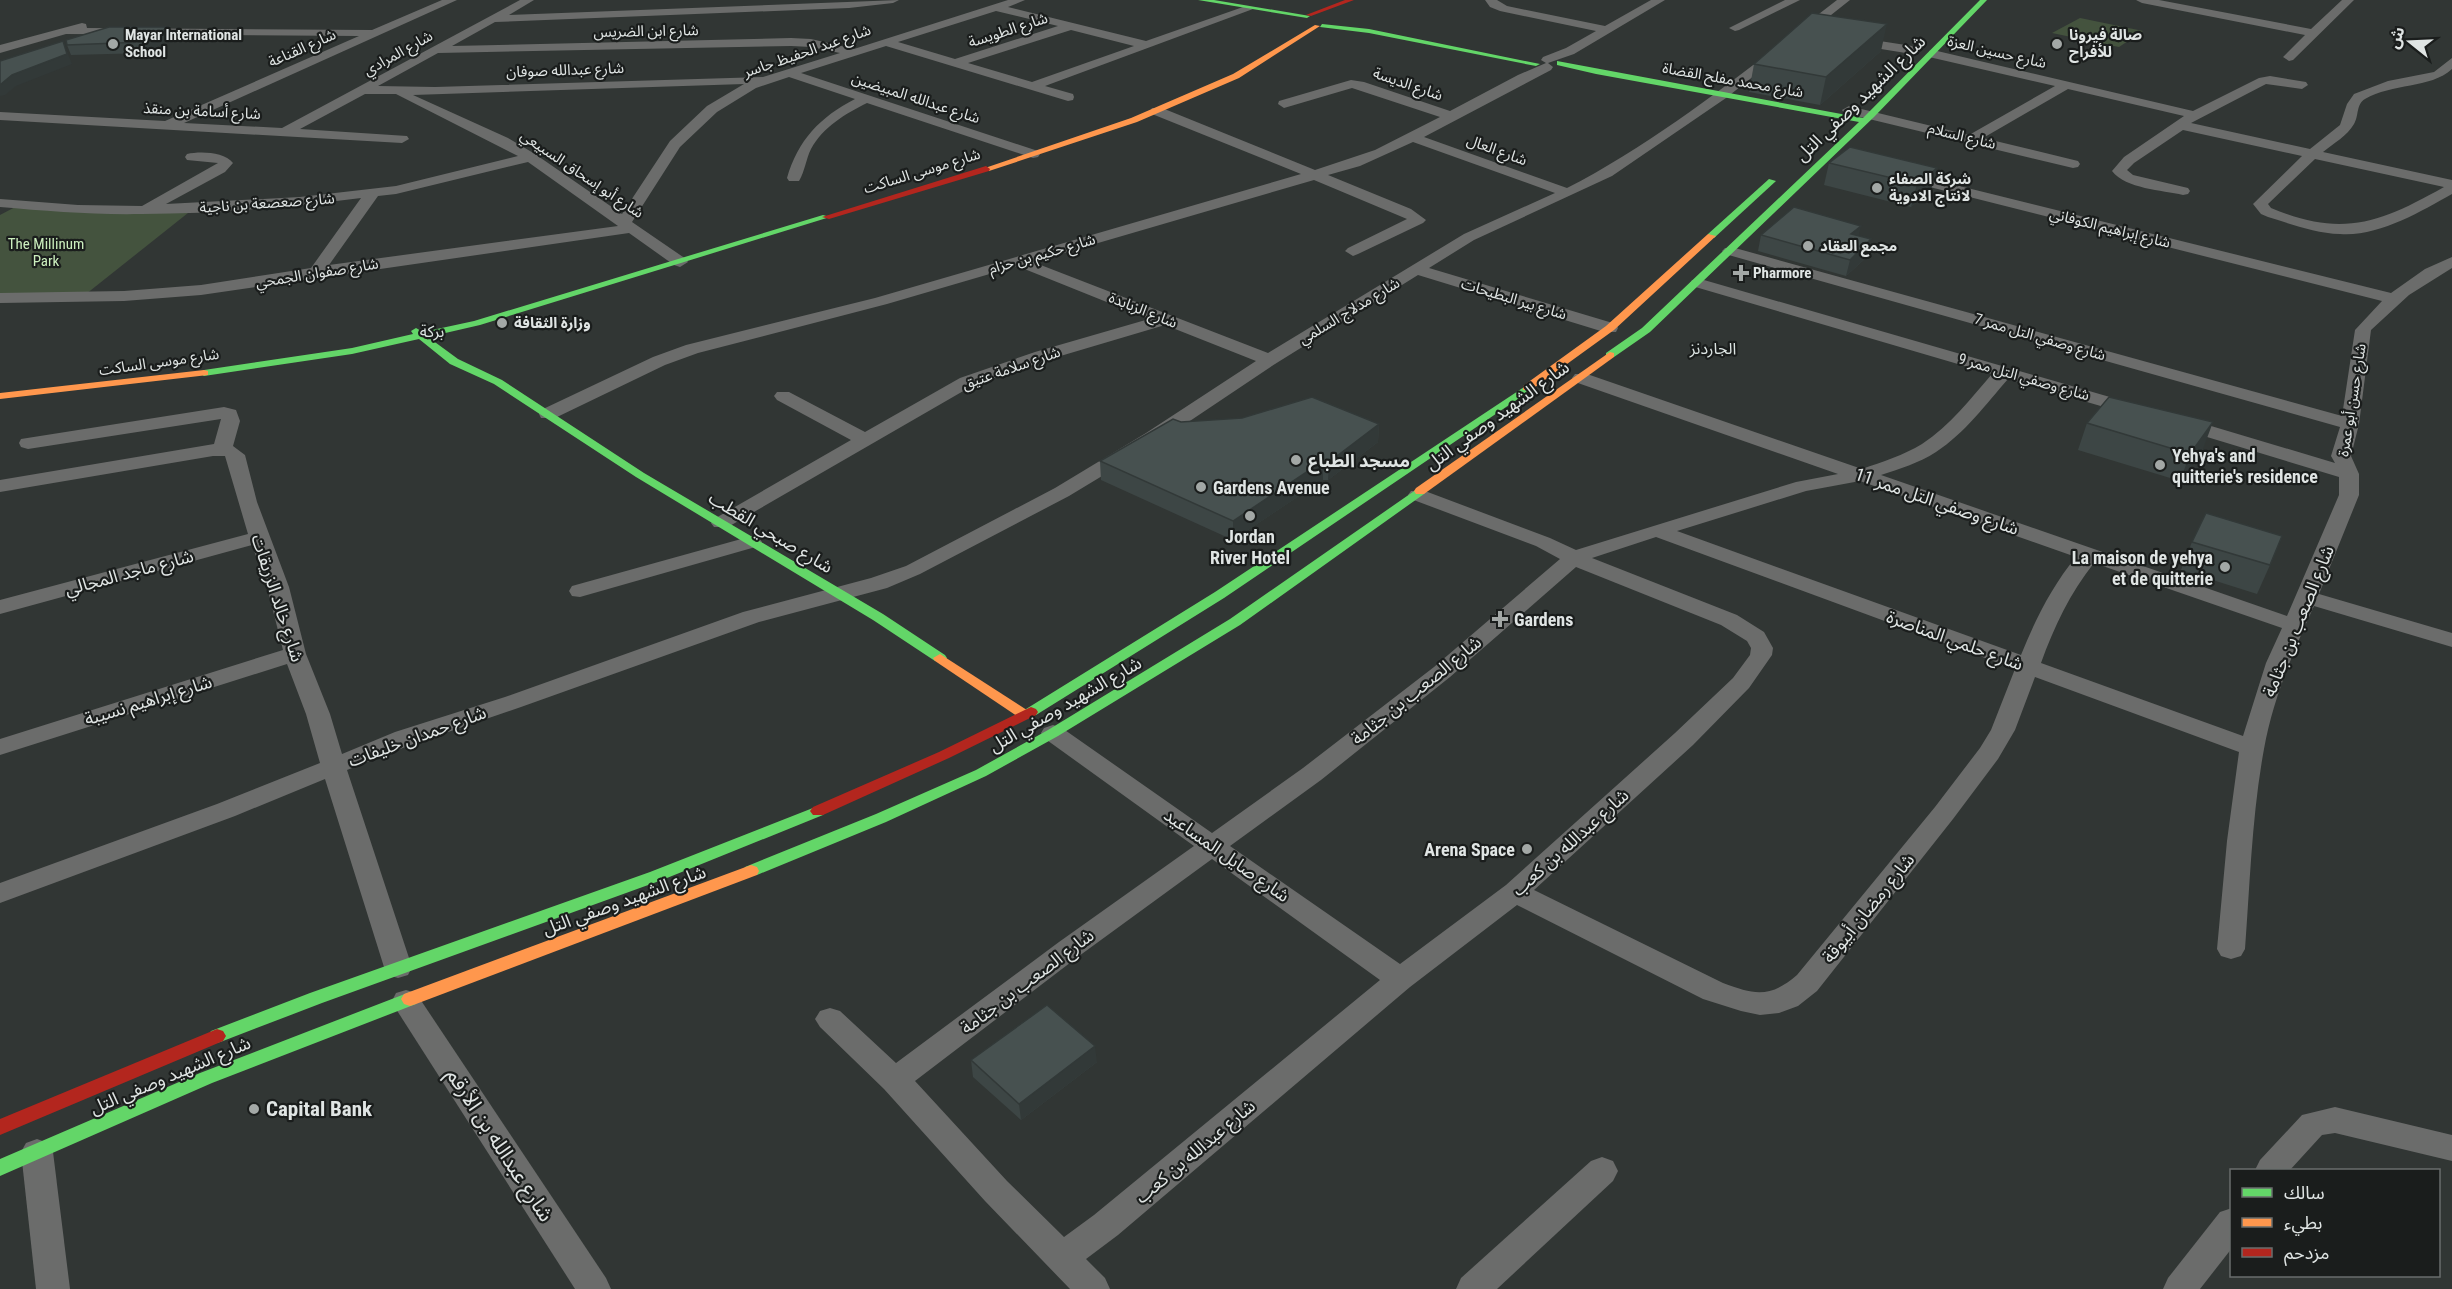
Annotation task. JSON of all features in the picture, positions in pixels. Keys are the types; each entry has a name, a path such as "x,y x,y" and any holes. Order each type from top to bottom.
{"main road":[{"name":"شارع محمد مفلح القضاة","path":"1201,0 1546,65 1771,104 1845,113"},
{"name":"شارع الشهيد وصفي التل","path":"0,1168 206,1078 406,1001 664,889 971,778 1053,733 1235,622 1418,495 1646,330 1698,283 1933,54 1984,0"},
{"path":"1314,21 1347,2"},
{"path":"1314,21 1347,2"},
{"name":"شارع موسى الساكت","path":"444,327 495,317 680,262 1033,154 1157,111 1250,69 1314,21"},
{"name":"شارع الشهيد وصفي التل","path":"1896,66 1916,46"},
{"name":"شارع الشهيد وصفي التل","path":"1771,104 1799,113 1820,128 1845,113 1865,96"},
{"name":"شارع الشهيد وصفي التل","path":"0,1127 166,1056 398,967 664,889 742,859 894,778 1025,715 1126,657 1226,593 1443,447 1610,328 1782,171"},
{"name":"شارع موسى الساكت","path":"0,396 176,378 321,354 352,344 419,334 524,303 546,300"},
{"path":"475,337 495,317"},
{"path":"444,327 459,342"},
{"name":"شارع صبحي القطب","path":"419,334 467,369 498,382 624,465 955,666 1025,715"},
{"name":"شارع صبحي القطب","path":"476,358 495,375 498,382"}],"street":[{"name":"شارع القناعة","path":"165,126 451,0"},
{"name":"شارع المرادي","path":"284,133 528,0"},
{"path":"494,19 791,4 865,4 893,0"},
{"name":"شارع عبد الحفيظ جاسر","path":"629,225 675,144 696,122 736,95 767,79 1019,0"},
{"path":"1491,0 1504,9 1606,30"},
{"name":"شارع حكيم بن حزام","path":"548,414 658,361 692,349 881,301 1355,164 1415,138 1659,0"},
{"path":"1735,28 1794,0"},
{"name":"شارع مدلاج السلمي","path":"838,593 879,583 913,570 1052,497 1153,437 1269,360 1469,237 1568,193 1607,172 1808,34 1844,0"},
{"path":"2142,0 2314,33"},
{"path":"2289,57 2348,0"},
{"path":"998,8 1146,45"},
{"path":"1034,86 1146,45 1252,10"},
{"path":"0,49 109,19"},
{"name":"شارع الطويسة","path":"955,63 1071,26"},
{"path":"68,31 379,33"},
{"path":"1847,40 1916,46"},
{"name":"شارع ابن الضريس","path":"439,50 791,42 811,43 852,52"},
{"path":"885,42 1068,97"},
{"name":"شارع حسين العزة","path":"1933,54 2195,115"},
{"path":"2452,62 2438,75 2392,84 2359,97 2353,104 2350,120 2345,128 2311,155 2261,201 2261,207 2272,214 2327,227 2352,230 2421,205 2452,186"},
{"name":"شارع عبدالله المبيضين","path":"788,73 1033,154"},
{"name":"شارع عبدالله صوفان","path":"365,90 395,91 767,79"},
{"path":"2183,191 2128,178 2119,171 2129,160 2195,115 2266,80 2302,85"},
{"name":"شارع الديسة","path":"1284,104 1351,84 1451,116"},
{"path":"1973,138 2066,85"},
{"name":"شارع أبو إسحاق السبيعي","path":"395,91 503,141 530,157 680,262"},
{"path":"795,178 798,159 817,131 841,111 865,99"},
{"path":"1157,111 1406,212 1418,220 1353,251"},
{"name":"شارع السلام","path":"1845,113 1973,138 2073,164"},
{"name":"شارع أسامة بن منقذ","path":"0,116 402,139"},
{"path":"2180,125 2452,186"},
{"name":"شارع العال","path":"1415,138 1568,193"},
{"path":"144,210 220,169 226,163 221,159 192,157"},
{"name":"شارع صعصعة بن ناجية","path":"0,203 78,209 144,210 243,206 372,194 440,181 530,157"},
{"path":"1826,157 1849,163"},
{"name":"شارع إبراهيم الكوفاني","path":"1884,171 2396,298"},
{"path":"316,272 372,194"},
{"name":"شارع صفوان الجمحي","path":"0,298 81,298 169,293 629,225"},
{"name":"شارع وصفي التل ممر 7","path":"1730,251 2349,424"},
{"name":"شارع الزبابدة","path":"1018,261 1269,360"},
{"name":"شارع حسن أبو عمرة","path":"2349,474 2341,456 2349,424 2363,330 2371,319 2419,279 2442,264 2452,262"},
{"name":"شارع بير البطيحات","path":"1418,270 1610,328"},
{"name":"شارع وصفي التل ممر 9","path":"1698,283 2005,371 2349,474"},
{"name":"شارع سلامة عتيق","path":"721,522 937,397 976,378 1166,319"},
{"name":"شارع الصعب بن جثامة","path":"895,1080 1213,844 1312,774 1442,672 1551,576 1575,558 1599,548 1803,486 1862,475 1888,467 1929,448 1974,408 2005,371"},
{"name":"شارع وصفي التل ممر 11","path":"1581,378 2293,624"},
{"path":"783,396 865,440"},
{"path":"0,486 222,450 231,421 229,414 224,413 28,443"},
{"name":"شارع خالد الزريقات","path":"222,450 230,451 236,458 259,537 278,587 295,654 318,714 398,967"},
{"name":"شارع الصعب بن جثامة","path":"2231,949 2240,841 2252,748 2277,663 2321,566 2349,495 2349,474"},
{"name":"شارع عبدالله بن كعب","path":"1062,1257 1124,1210 1400,979 1515,892 1684,739 1741,683 1761,655 1762,648 1756,637 1729,620 1575,558 1543,542 1418,495"},
{"name":"شارع حلمي المناصرة","path":"1658,531 2252,748"},
{"name":"شارع ماجد المجالي","path":"0,607 259,537"},
{"path":"580,591 753,542"},
{"name":"شارع رمضان أبيوقة","path":"1515,892 1713,991 1742,1002 1766,1004 1788,998 1807,983 1966,784 2003,730 2043,627 2071,577 2089,555"},
{"name":"شارع حمدان خليفات","path":"0,892 226,810 404,738 513,702 751,617 838,593"},
{"path":"2305,597 2452,640"},
{"name":"شارع إبراهيم نسيبة","path":"0,747 295,654"},
{"name":"شارع صايل المساعيد","path":"1053,733 1213,844 1400,979"},
{"name":"شارع عبدالله بن الأرقم","path":"406,1001 594,1289"},
{"path":"830,1019 895,1080 942,1133 1093,1289"},
{"path":"2272,1169 2313,1124 2335,1120 2452,1148"},
{"path":"37,1152 53,1289"},
{"path":"1473,1289 1602,1171"},
{"path":"2180,1289 2230,1225"}],"green space":[{"path":"2080,18 2143,31 2119,47 2052,33"},
{"name":"The Millinum Park","path":"19,205 193,209 81,298 0,298 0,215"}],"building":[{"path":"1812,13 1887,24 1826,77 1754,64"},
{"path":"109,27 169,27 142,42 67,45 66,40"},
{"path":"63,41 67,54 12,75 0,85 0,61"},
{"path":"1850,147 1937,168 1917,184 1829,163"},
{"path":"1794,207 1861,226 1851,234 1871,239 1850,260 1761,235"},
{"path":"1312,397 1379,424 1329,462 1323,461 1233,521 1100,461 1173,419 1181,422 1242,418"},
{"path":"2109,397 2213,422 2190,454 2087,423"},
{"path":"2206,513 2282,536 2270,565 2192,542"},
{"path":"1047,1005 1095,1046 1019,1104 971,1060"}],"traffic: fast":[{"path":"1201,0 1307,16"},
{"path":"1610,355 1646,330 1871,115 1984,0"},
{"path":"1322,26 1369,31 1536,64"},
{"path":"1560,63 1596,72 1864,121"},
{"path":"1711,236 1772,181"},
{"path":"204,373 352,351 476,323 826,217"},
{"path":"416,331 454,361 498,382 640,475 878,617 940,658"},
{"path":"1031,712 1220,595 1527,388"},
{"path":"751,871 881,818 981,773 1053,733 1235,622 1420,491"},
{"path":"217,1036 316,998 656,876 818,811"},
{"path":"0,1168 206,1078 410,999"}],"traffic: slow":[{"path":"986,169 1134,120 1236,76 1317,26"},
{"path":"1527,388 1610,328 1711,236"},
{"path":"1420,491 1610,355"},
{"path":"0,396 204,373"},
{"path":"940,658 1025,715"},
{"path":"410,999 751,871"}],"traffic: jam":[{"path":"1309,15 1351,0"},
{"path":"826,217 986,169"},
{"path":"818,811 944,755 1031,712"},
{"path":"0,1127 217,1036"}],"place":[{"name":"Mayar International School","path":"113,44"},
{"name":"صالة فيرونا للأفراح","path":"2057,44"},
{"name":"شركة الصفاء لانتاج الادوية","path":"1877,188"},
{"name":"مجمع العقاد","path":"1808,246"},
{"name":"Pharmore","path":"1741,273"},
{"name":"وزارة الثقافة","path":"502,323"},
{"name":"مسجد الطباع","path":"1296,460"},
{"name":"Yehya's and quitterie's residence","path":"2160,465"},
{"name":"Gardens Avenue","path":"1201,487"},
{"name":"Jordan River Hotel","path":"1250,516"},
{"name":"La maison de yehya et de quitterie","path":"2225,567"},
{"name":"Gardens","path":"1500,619"},
{"name":"Arena Space","path":"1527,849"},
{"name":"Capital Bank","path":"254,1109"}],"district":[{"name":"بركة","path":"432,331"},
{"name":"الجاردنز","path":"1713,348"}]}
